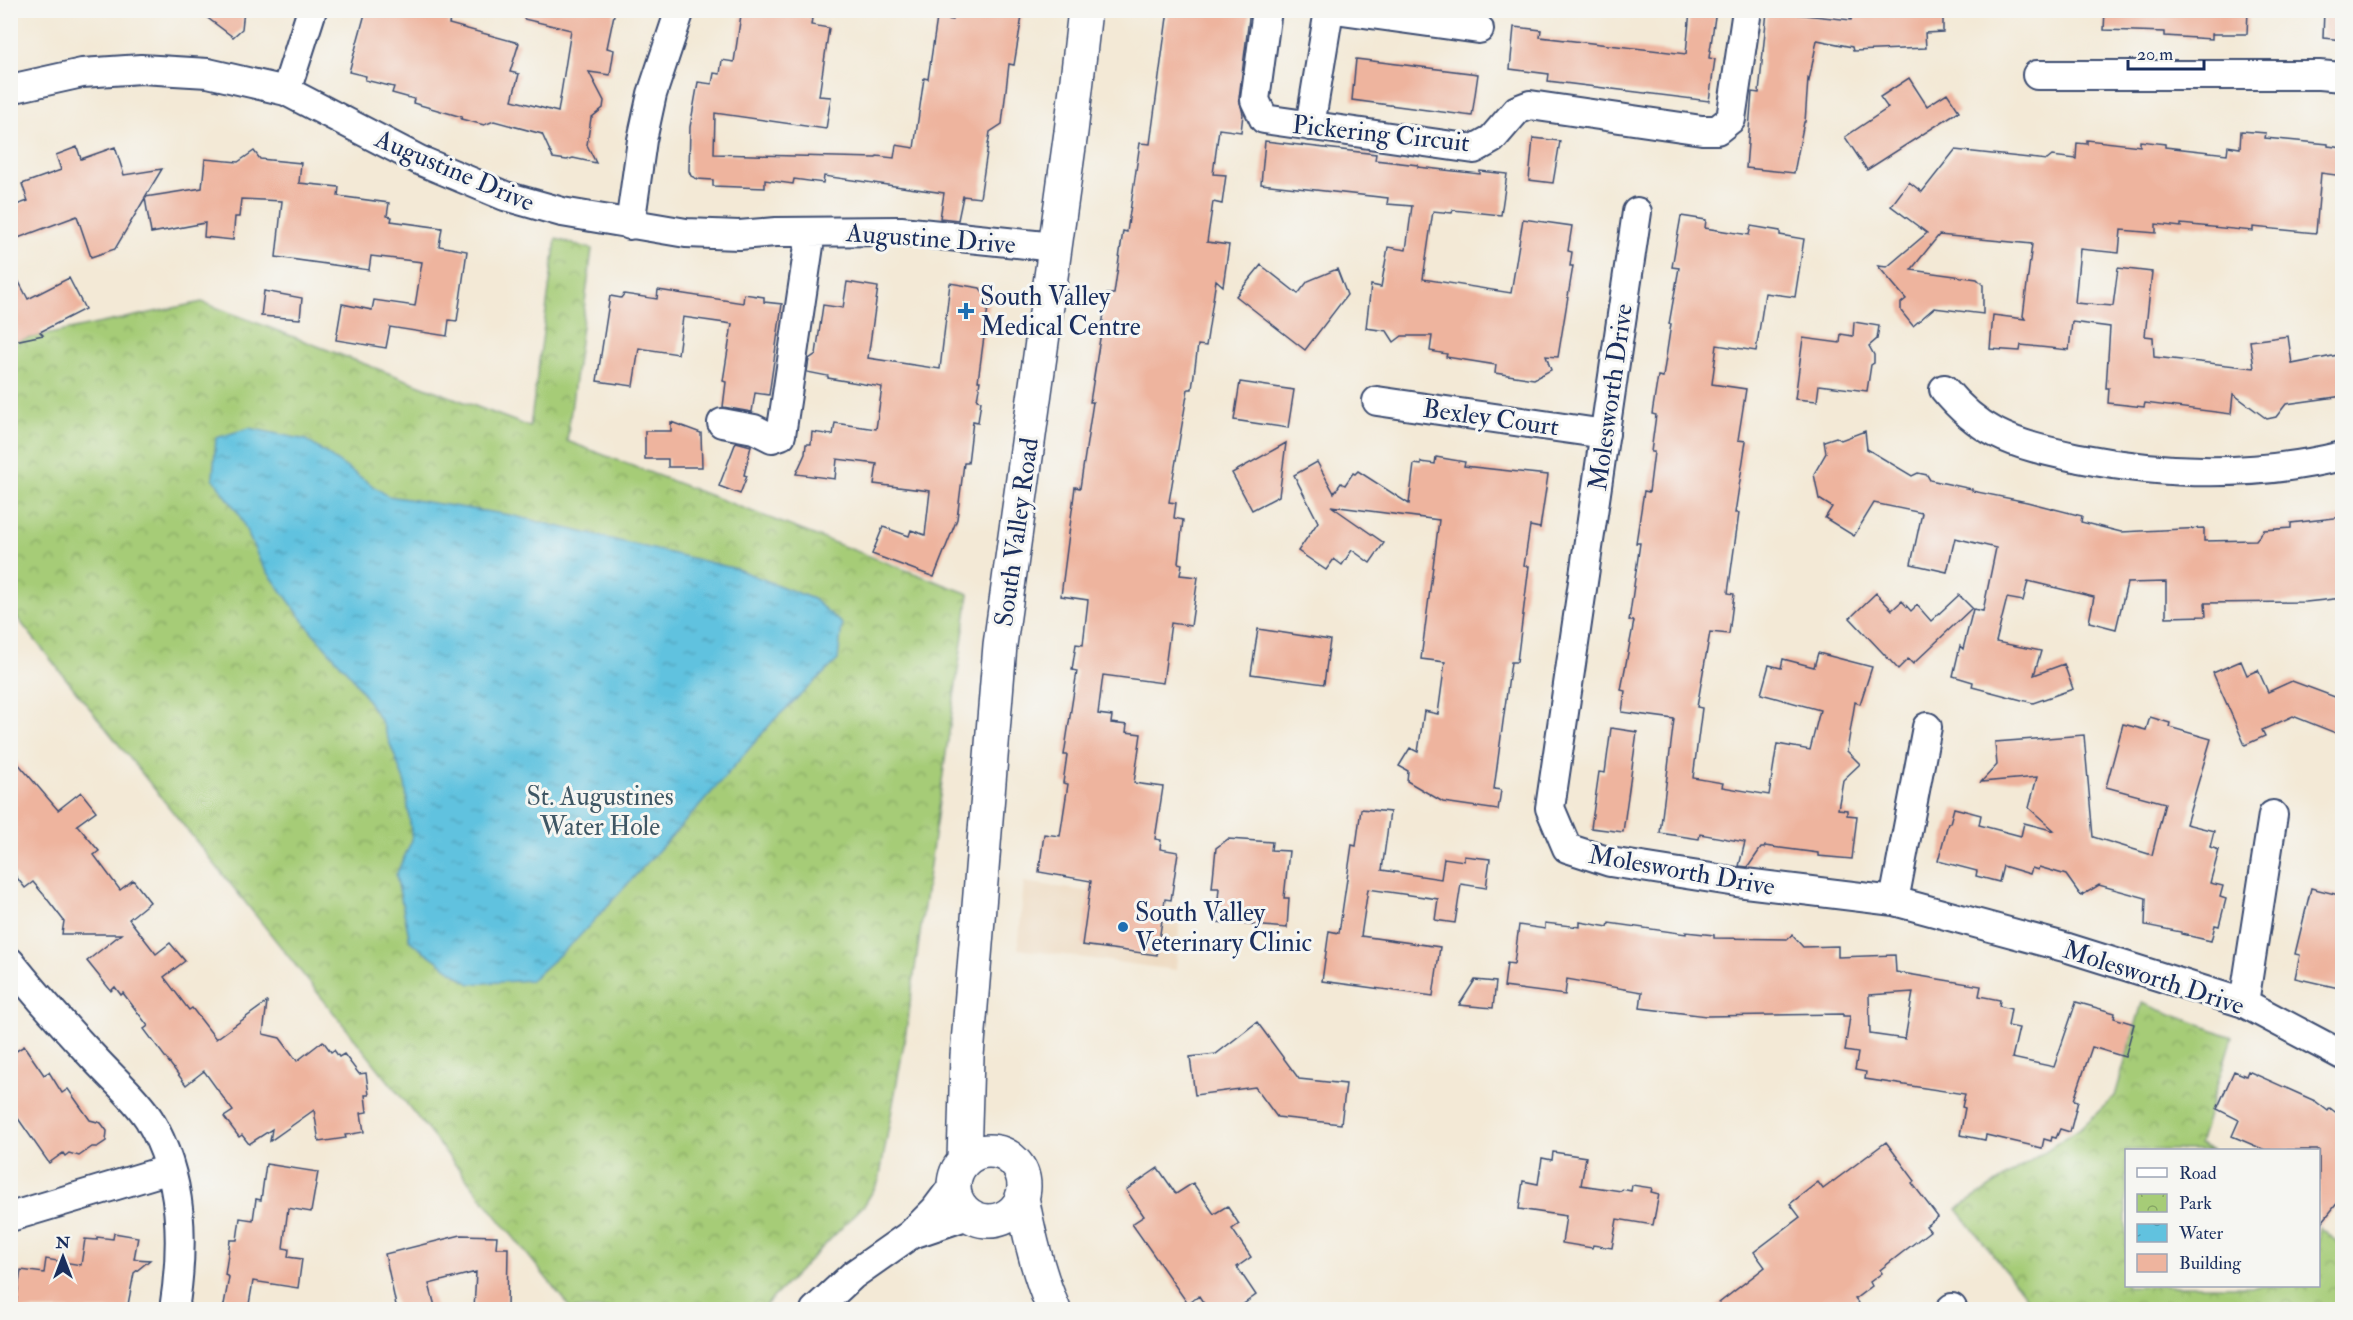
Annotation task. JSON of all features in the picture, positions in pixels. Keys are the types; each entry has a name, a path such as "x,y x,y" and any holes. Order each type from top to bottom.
{"main road":[{"name":"South Valley Road","path":"1050,1300 1017,1247 975,1218 955,1197 1000,645 1055,248 1085,10"},
{"name":"South Valley Road","path":"967,1056 979,1112 997,1151 1008,1156 1021,1172 1024,1183 1022,1197 1029,1231 1050,1300"},
{"path":"958,1173 979,1152 997,1151"},
{"path":"975,1218 996,1221 1017,1208 1022,1197"}],"street":[{"path":"286,91 312,10"},
{"path":"630,225 642,140 652,94 680,10"},
{"name":"Pickering Circuit","path":"1267,10 1255,100 1264,119 1474,149 1492,139 1516,110 1530,105 1702,130 1717,130 1731,119 1747,10"},
{"path":"1310,126 1329,10"},
{"path":"1342,10 1479,29"},
{"name":"Augustine Drive","path":"10,89 82,72 141,69 208,73 286,91 419,160 505,196 562,212 630,225 707,234 901,231 1055,248"},
{"path":"2037,75 2319,75 2343,77"},
{"name":"Molesworth Drive","path":"1637,212 1550,808 1567,848 1610,862 1737,882 1894,901 2068,948 2244,1003 2343,1055"},
{"path":"722,423 754,429 772,438 781,435 811,232"},
{"path":"1944,389 1960,408 1995,433 2042,450 2110,464 2190,471 2269,470 2343,456"},
{"name":"Bexley Court","path":"1377,401 1605,434"},
{"path":"1894,901 1927,727"},
{"path":"2244,1003 2272,814"},
{"path":"10,962 148,1119 176,1187 181,1220 174,1310"},
{"path":"10,1217 170,1169"},
{"path":"815,1310 853,1275 910,1234 935,1210 958,1173"},
{"path":"910,1234 975,1218"}],"shaded area":[{"path":"1024,882 1181,905 1176,970 1018,949"}],"green space":[{"name":"St. Augustines Water Hole","path":"556,239 592,249 567,441 969,594 905,1038 879,1181 865,1204 762,1309 571,1309 11,610 10,334 16,341 202,302 530,427"},
{"path":"2142,1003 2232,1037 2199,1144 2211,1149 2125,1149 2125,1287 2320,1287 2320,1228 2342,1246 2342,1309 2036,1309 1957,1209 2082,1127 2115,1096"}],"water":[{"path":"249,428 306,440 388,496 510,515 737,569 813,599 842,624 838,660 774,720 703,802 576,940 531,980 470,984 410,941 396,875 412,840 405,783 382,723 353,678 312,632 261,563 239,514 213,478 216,438"}],"building":[{"path":"197,10 244,10 242,29 233,37"},
{"path":"366,10 452,10 449,24 519,43 510,72 519,74 512,100 558,112 571,30 524,19 525,10 615,10 607,48 614,50 610,75 589,72 604,101 603,108 591,118 587,145 596,163 573,158 567,160 553,158 542,134 494,121 484,125 461,119 462,117 413,103 414,99 392,93 394,87 365,80 366,76 349,72"},
{"path":"747,10 795,10 795,15 812,18 811,25 829,28 819,96 831,97 826,129 715,113 714,154 894,158 896,145 914,148 924,78 928,79 937,18 953,20 954,13 971,15 972,10 1023,10 1014,65 1009,64 1002,124 990,132 980,198 963,196 958,220 940,218 944,193 824,176 823,183 794,179 793,184 765,180 765,188 713,186 713,180 697,179 691,176 689,171 690,127 698,82 712,84 714,73 720,74 722,60 734,62 741,15 746,16"},
{"path":"1168,10 1250,10 1239,98 1243,114 1241,132 1219,129 1213,174 1226,175 1222,204 1213,202 1207,242 1229,245 1223,286 1216,280 1206,346 1198,345 1192,389 1188,389 1169,502 1176,503 1174,518 1183,520 1178,563 1182,564 1180,575 1198,577 1191,626 1171,623 1163,683 1103,675 1098,714 1112,716 1111,723 1127,725 1126,732 1141,734 1134,783 1163,787 1155,839 1161,840 1160,849 1178,852 1171,900 1165,899 1157,955 1082,945 1091,881 1039,872 1044,834 1060,836 1068,784 1063,783 1067,755 1064,755 1077,671 1072,670 1076,644 1083,645 1088,600 1061,596 1075,487 1080,488 1093,402 1090,402 1107,294 1114,294 1123,231 1127,232 1140,143 1150,144"},
{"path":"1690,10 1716,10 1709,58 1715,59 1709,101 1548,81 1549,74 1510,69 1514,27 1541,30 1540,37 1686,54"},
{"path":"1853,10 1943,10 1943,32 1925,33 1926,48 1853,51 1852,47 1817,40 1809,81 1808,79 1805,122 1794,173 1746,168 1752,92 1759,93 1767,11 1851,20"},
{"path":"2105,10 2248,10 2247,34 2212,34 2212,39 2165,36 2165,32 2104,30"},
{"path":"2324,10 2343,10 2343,40 2323,38"},
{"path":"1356,59 1478,74 1472,116 1352,100"},
{"path":"1909,78 1927,106 1947,93 1959,111 1867,170 1845,137 1888,108 1880,97"},
{"path":"2241,131 2266,133 2265,138 2328,144 2328,146 2343,148 2343,176 2321,173 2316,233 2253,227 2253,231 2181,224 2181,227 2156,224 2156,233 2121,230 2119,253 2080,249 2075,303 2113,306 2118,268 2152,272 2145,336 2153,337 2154,357 2254,368 2250,341 2288,336 2292,364 2343,354 2343,396 2286,404 2276,417 2267,419 2233,394 2231,414 2145,403 2144,407 2108,403 2109,388 2106,388 2110,327 2072,322 2069,350 2021,345 2020,351 1990,349 1993,315 2025,319 2023,316 2032,244 1939,235 1911,270 1977,279 1983,285 1983,314 1934,308 1913,326 1901,311 1901,303 1906,299 1878,266 1887,267 1927,233 1891,206 1909,182 1922,192 1955,150 2047,160 2052,156 2076,159 2077,143 2087,144 2087,140 2140,146 2140,141 2165,144 2165,147 2227,154 2228,146 2240,148"},
{"path":"1533,138 1560,141 1553,183 1529,180"},
{"path":"1265,141 1376,154 1375,160 1418,165 1418,167 1480,174 1480,171 1507,174 1501,215 1453,210 1452,213 1433,211 1423,279 1511,293 1523,219 1572,226 1568,251 1572,252 1570,266 1573,266 1558,357 1546,356 1551,370 1534,379 1495,373 1496,365 1446,357 1447,354 1430,351 1432,336 1402,336 1394,342 1387,331 1366,328 1371,285 1381,287 1388,247 1406,250 1412,206 1387,204 1388,198 1261,184"},
{"path":"77,147 81,159 115,147 124,175 162,169 145,197 202,188 205,159 238,162 254,151 260,159 301,163 299,183 339,187 338,196 389,203 387,216 392,217 391,221 442,228 439,246 467,251 457,321 449,320 447,336 390,327 386,348 336,340 342,304 372,310 374,300 415,306 422,262 371,256 369,270 276,257 282,201 241,199 239,217 235,217 233,240 204,237 205,223 151,233 145,198 115,249 91,257 77,216 10,241 10,207 28,201 22,184 61,170 56,155"},
{"path":"1681,216 1706,220 1705,228 1749,235 1751,226 1780,231 1780,235 1804,239 1795,297 1765,293 1756,351 1717,345 1712,384 1746,389 1738,440 1746,441 1735,513 1739,513 1728,593 1734,594 1729,634 1710,632 1697,707 1702,708 1693,778 1723,783 1722,787 1769,795 1777,744 1810,750 1820,710 1761,694 1769,665 1781,668 1783,659 1814,667 1818,653 1872,667 1860,704 1855,702 1847,751 1860,764 1843,780 1838,809 1847,810 1847,815 1857,816 1852,859 1818,856 1818,853 1765,846 1761,848 1748,867 1739,866 1745,842 1700,834 1699,839 1660,833 1674,719 1622,712 1625,691 1621,690 1634,621 1629,621 1640,543 1636,543 1644,491 1649,492 1656,415 1652,414 1658,376 1663,377 1671,324 1669,324 1679,268 1672,267"},
{"path":"10,265 28,299 69,278 85,309 40,332 43,335 10,342"},
{"path":"1261,265 1298,294 1308,281 1337,269 1347,295 1305,350 1236,296"},
{"path":"847,282 878,287 868,358 940,369 950,283 980,288 989,300 978,381 980,381 977,400 981,401 978,422 973,421 968,463 964,463 957,519 934,577 872,554 883,527 909,536 911,530 925,535 930,491 874,484 877,464 837,459 835,479 796,474 805,454 806,444 811,444 812,432 833,435 835,423 876,429 882,387 807,372 809,359 816,354 823,305 843,308"},
{"path":"658,290 743,303 744,294 764,297 764,302 782,304 769,395 755,393 752,412 723,407 726,382 723,381 732,324 683,317 678,354 639,348 633,386 597,381 610,296 621,298 624,294 657,299"},
{"path":"264,291 302,298 300,319 261,316"},
{"path":"1854,322 1879,326 1877,339 1869,346 1874,355 1874,363 1871,365 1867,391 1819,385 1817,401 1795,399 1803,338 1840,343 1841,334 1853,336"},
{"path":"1240,382 1294,390 1288,428 1234,420"},
{"path":"671,422 701,433 702,467 668,467 668,459 645,459 645,431 671,431"},
{"path":"1865,431 1867,449 1912,476 1918,473 1927,475 1930,480 2082,516 2081,522 2121,532 2204,528 2204,541 2256,540 2264,530 2291,528 2291,523 2343,517 2343,598 2306,602 2205,603 2206,616 2166,617 2166,582 2127,583 2116,629 2089,622 2094,597 2028,581 2023,601 2007,598 1996,642 2041,651 2034,675 2064,664 2073,689 2033,703 1972,687 1973,682 1953,676 1960,646 1963,649 1973,609 1983,611 1996,548 1955,538 1947,572 1911,564 1922,513 1874,503 1854,536 1825,518 1832,507 1819,499 1814,474 1826,453 1824,441 1836,437 1841,440"},
{"path":"736,442 751,446 744,475 747,476 740,494 719,486"},
{"path":"1286,443 1279,496 1252,510 1232,473"},
{"path":"1436,457 1465,462 1464,466 1548,475 1540,528 1530,526 1524,566 1529,566 1517,662 1511,662 1494,789 1501,790 1498,810 1443,802 1407,781 1408,771 1399,766 1410,748 1418,752 1424,711 1438,714 1445,662 1421,659 1439,520 1331,506 1384,543 1370,563 1352,550 1342,565 1334,559 1326,570 1298,551 1318,522 1294,475 1317,462 1334,493 1341,483 1345,485 1353,473 1358,471 1409,504 1414,464 1421,465 1421,462 1435,464"},
{"path":"1876,593 1892,610 1902,601 1911,611 1917,605 1931,621 1959,595 1972,608 1913,664 1908,659 1898,669 1850,618"},
{"path":"1258,629 1330,640 1324,684 1251,674"},
{"path":"2241,661 2247,675 2258,670 2268,692 2292,681 2343,700 2343,736 2293,716 2262,730 2265,736 2245,745 2213,673"},
{"path":"2150,717 2170,723 2169,727 2211,739 2186,824 2214,831 2210,847 2219,850 2210,883 2223,886 2220,897 2226,899 2219,926 2215,925 2211,941 2145,925 2146,898 2099,885 2081,896 2066,875 2039,867 2038,870 2032,868 2030,874 2003,866 1999,882 1976,876 1977,871 1938,861 1954,808 1981,815 1979,825 2021,836 2024,823 2055,831 2029,808 2037,777 1981,782 1997,765 1995,742 2084,735 2093,837 2152,855 2165,803 2106,787 2123,724 2146,730"},
{"path":"1611,728 1637,732 1623,832 1591,828 1599,772 1605,773"},
{"path":"10,754 58,810 81,792 96,811 77,825 99,851 94,855 120,890 133,880 150,902 129,919 156,954 170,943 185,961 164,977 189,1010 192,1008 216,1039 267,1002 263,1034 280,1038 297,1061 323,1041 331,1052 334,1050 339,1057 344,1054 359,1074 366,1073 369,1095 365,1095 367,1112 361,1113 364,1132 345,1135 346,1138 319,1142 314,1110 270,1141 272,1129 249,1144 242,1135 239,1137 224,1117 233,1111 204,1071 186,1085 144,1029 148,1026 123,993 121,995 115,987 111,991 87,961 121,934 62,934 64,921 44,895 33,882 25,888 10,869"},
{"path":"1361,809 1390,812 1382,870 1441,879 1444,858 1464,861 1464,856 1490,859 1486,888 1461,884 1455,923 1435,920 1438,899 1368,889 1361,936 1440,947 1433,996 1322,981 1329,931 1339,933 1352,845 1356,846"},
{"path":"1228,839 1272,842 1271,850 1289,851 1284,898 1289,898 1287,928 1216,922 1219,888 1212,888 1216,848"},
{"path":"2311,888 2343,896 2343,989 2295,978 2300,955 2295,954"},
{"path":"1580,922 1608,927 1609,923 1686,934 1686,932 1714,935 1714,938 1787,939 1792,935 1803,947 1838,946 1838,957 1895,955 1896,972 1981,986 1979,996 2000,1000 1999,1006 2011,1009 2008,1026 2019,1028 2012,1058 2054,1067 2076,1002 2115,1013 2114,1018 2134,1024 2125,1057 2092,1047 2074,1100 2078,1101 2070,1132 2060,1129 2056,1138 2052,1137 2051,1141 2044,1139 2042,1148 1986,1135 1985,1140 1960,1135 1965,1094 1865,1079 1866,1072 1855,1070 1858,1053 1845,1051 1850,1016 1843,1016 1843,1014 1707,1016 1640,1008 1642,992 1567,979 1565,995 1504,987 1507,963 1514,964 1519,925 1545,929 1545,923 1580,927","holes":["1913,992 1905,1039 1870,1034 1869,995"]},
{"path":"1475,980 1496,982 1493,1008 1459,1005"},
{"path":"1257,1022 1299,1079 1346,1084 1341,1124 1277,1117 1255,1087 1195,1095 1190,1057 1216,1054"},
{"path":"24,1046 44,1075 49,1072 62,1093 68,1089 90,1120 101,1123 107,1131 106,1141 79,1156 69,1153 65,1156 63,1153 49,1163 10,1107 10,1055"},
{"path":"2234,1071 2246,1076 2248,1071 2315,1101 2328,1111 2330,1108 2343,1118 2343,1196 2320,1225 2320,1149 2263,1149 2232,1136 2239,1120 2217,1109"},
{"path":"1886,1142 1915,1181 1912,1183 1938,1217 1926,1226 1930,1231 1880,1270 1882,1273 1870,1282 1872,1286 1855,1299 1863,1310 1710,1310 1765,1267 1754,1252 1800,1217 1790,1204 1818,1182 1823,1189"},
{"path":"1553,1152 1586,1157 1581,1185 1621,1191 1622,1189 1631,1191 1632,1185 1652,1188 1651,1192 1659,1194 1653,1225 1617,1219 1612,1248 1593,1245 1592,1248 1562,1243 1566,1216 1519,1209 1523,1181 1538,1184 1542,1158 1552,1160"},
{"path":"266,1164 318,1172 311,1212 288,1208 283,1248 289,1249 288,1257 302,1259 298,1288 253,1281 248,1310 223,1310 229,1277 225,1275 230,1240 237,1240 240,1218 253,1220 256,1199 261,1200"},
{"path":"1158,1168 1176,1194 1193,1183 1214,1214 1227,1206 1239,1224 1232,1229 1251,1257 1237,1267 1256,1295 1235,1310 1208,1310 1199,1296 1188,1304 1132,1224 1144,1216 1126,1190"},
{"path":"114,1233 138,1237 134,1259 150,1260 134,1273 127,1310 15,1310 21,1270 44,1273 46,1259 81,1265 85,1239 97,1240 97,1237 113,1239"},
{"path":"461,1235 497,1236 496,1248 508,1248 507,1310 474,1310 476,1272 429,1284 436,1310 397,1310 385,1254"}],"place":[{"name":"South Valley Medical Centre","path":"966,311"},
{"name":"South Valley Veterinary Clinic","path":"1123,927"}]}
